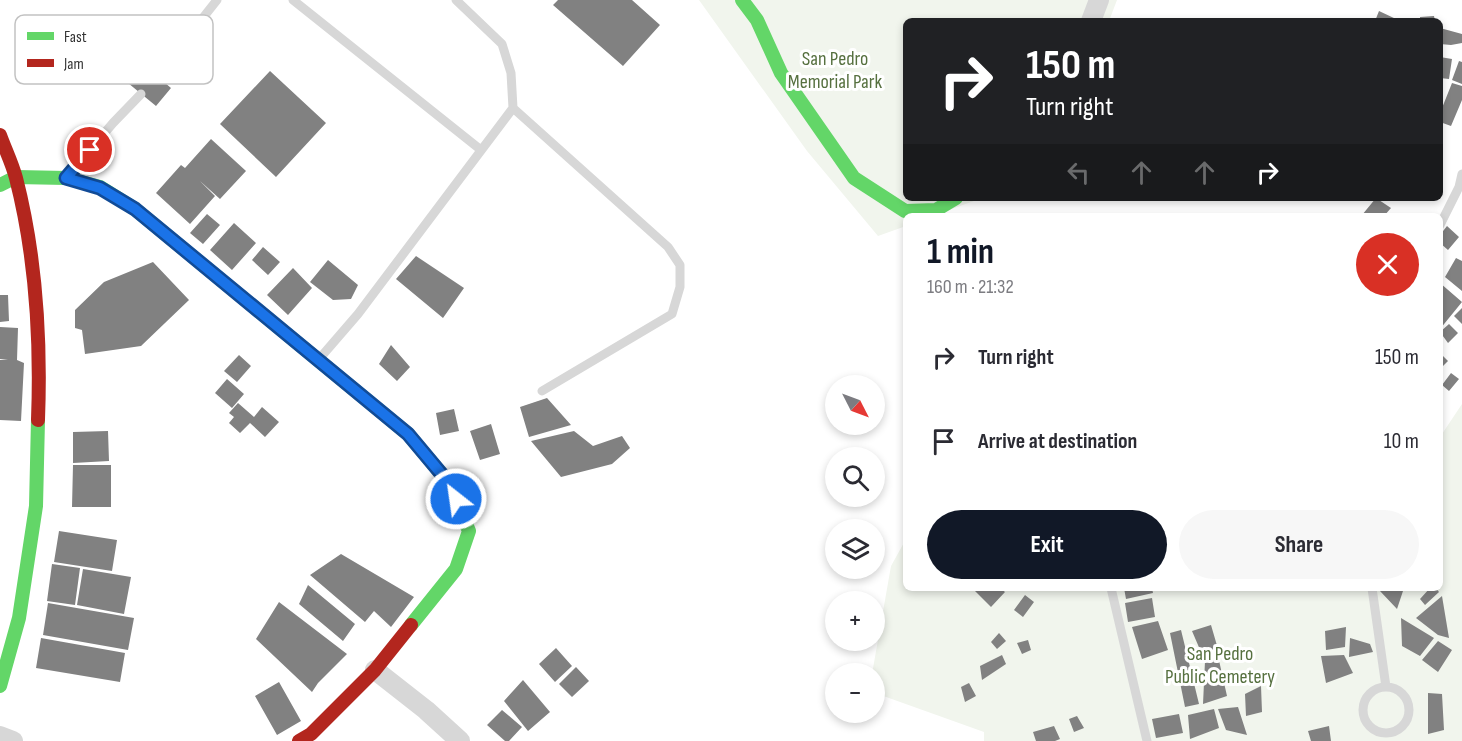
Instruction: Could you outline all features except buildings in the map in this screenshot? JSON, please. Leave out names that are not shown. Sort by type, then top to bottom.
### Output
[{"type":"street","points":[[742,0],[757,20],[781,73],[854,178],[905,211],[936,210],[951,201]]},
{"type":"street","points":[[1092,18],[1099,0]]},
{"type":"street","points":[[0,135],[16,177],[33,269],[40,368],[36,506],[19,618],[0,686]]},
{"type":"street","points":[[0,185],[16,177],[66,178],[100,188],[135,209],[408,434],[449,483],[469,531],[456,569],[375,670],[312,734],[299,741]]},
{"type":"street","points":[[375,670],[426,710],[460,741]]},
{"type":"street","points":[[0,736],[13,741]]},
{"type":"lane","points":[[205,15],[217,0]]},
{"type":"lane","points":[[292,0],[481,150]]},
{"type":"lane","points":[[318,360],[358,314],[513,108],[511,73],[502,44],[456,0]]},
{"type":"lane","points":[[66,178],[141,94]]},
{"type":"lane","points":[[513,108],[668,247],[680,265],[680,287],[672,314],[542,391]]},
{"type":"lane","points":[[1443,219],[1459,187],[1462,174]]},
{"type":"lane","points":[[1112,591],[1147,741]]},
{"type":"lane","points":[[1371,591],[1386,687]]},
{"type":"lane","points":[[1386,687],[1401,691],[1409,703],[1410,711],[1404,725],[1393,737],[1370,727],[1363,713],[1366,698],[1372,692],[1386,687]]},
{"type":"green space","name":"San Pedro Memorial Park","points":[[699,0],[1117,0],[1110,18],[903,18],[903,201],[974,201],[940,213],[903,213],[903,227],[878,236],[807,151]]},
{"type":"green space","name":"San Pedro Public Cemetery","points":[[1462,404],[1462,741],[984,741],[984,732],[885,697],[885,663],[874,663],[876,651],[885,651],[885,600],[891,566],[903,544],[903,591],[1443,591],[1443,432]]},
{"type":"traffic: fast","points":[[742,0],[757,20],[781,73],[854,178],[905,211],[936,210],[951,201]]},
{"type":"traffic: fast","points":[[0,185],[16,177],[66,178],[100,187],[135,209],[408,434],[449,483],[469,531],[456,569],[411,625]]},
{"type":"traffic: fast","points":[[0,686],[19,618],[36,506],[38,420]]},
{"type":"traffic: jam","points":[[0,135],[16,178],[33,268],[39,359],[38,420]]},
{"type":"traffic: jam","points":[[299,741],[311,734],[375,670],[411,625]]},
{"type":"route","points":[[90,150],[66,178],[100,188],[135,209],[408,434],[449,483],[456,499]]}]
